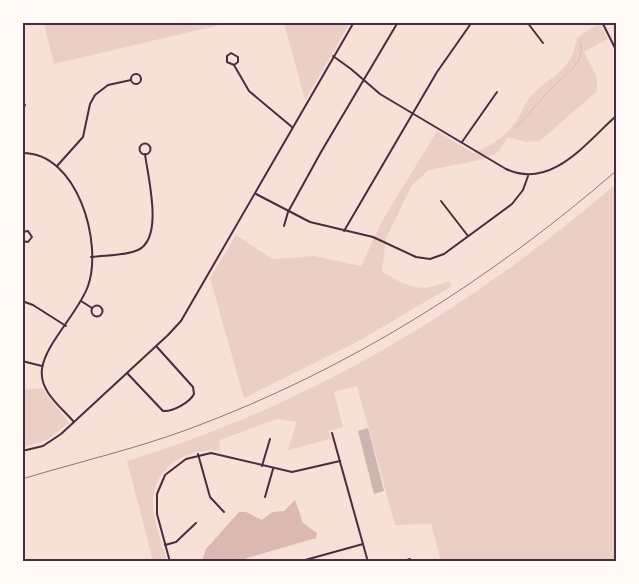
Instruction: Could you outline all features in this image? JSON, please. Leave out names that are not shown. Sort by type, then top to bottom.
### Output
[{"type":"street","points":[[22,451],[47,444],[74,422],[181,321],[354,22]]},
{"type":"street","points":[[284,226],[288,212],[398,22]]},
{"type":"street","points":[[344,231],[446,57],[472,22]]},
{"type":"street","points":[[527,22],[543,43]]},
{"type":"street","points":[[602,22],[616,50]]},
{"type":"street","points":[[234,65],[239,59],[236,54],[231,53],[227,56],[227,62],[234,65],[249,91],[292,127]]},
{"type":"street","points":[[333,56],[380,94],[412,114],[506,169],[528,175],[539,174],[556,168],[616,116]]},
{"type":"street","points":[[57,166],[83,137],[90,104],[97,92],[108,86],[131,80],[138,84],[142,78],[136,74],[133,75],[131,80]]},
{"type":"street","points":[[462,142],[497,92]]},
{"type":"street","points":[[22,100],[25,105],[22,110]]},
{"type":"street","points":[[91,257],[137,251],[151,238],[153,223],[145,154],[139,148],[146,144],[150,150],[145,154]]},
{"type":"street","points":[[22,153],[41,156],[57,166],[73,184],[83,205],[91,257],[90,280],[81,301],[42,366],[42,378],[45,388],[74,422]]},
{"type":"street","points":[[256,194],[310,222],[373,237],[416,258],[425,259],[439,256],[517,199],[523,190],[528,175]]},
{"type":"street","points":[[441,201],[468,236]]},
{"type":"street","points":[[22,241],[28,242],[32,237],[30,232],[23,231]]},
{"type":"street","points":[[22,301],[33,305],[66,326]]},
{"type":"street","points":[[81,301],[92,308],[94,316],[101,314],[100,306],[92,308]]},
{"type":"street","points":[[127,373],[160,410],[169,411],[190,399],[194,394],[192,387],[156,346]]},
{"type":"street","points":[[22,361],[42,366]]},
{"type":"street","points":[[332,433],[368,562]]},
{"type":"street","points":[[262,466],[270,438]]},
{"type":"street","points":[[170,562],[156,508],[159,485],[173,467],[186,458],[198,454],[219,454],[273,469],[300,471],[340,461]]},
{"type":"street","points":[[198,454],[210,497],[224,512]]},
{"type":"street","points":[[265,497],[273,469]]},
{"type":"street","points":[[165,545],[176,542],[196,523]]},
{"type":"street","points":[[298,562],[363,544]]},
{"type":"street","points":[[401,562],[410,559]]},
{"type":"shaded area","points":[[44,22],[228,23],[54,64]]},
{"type":"shaded area","points":[[284,23],[350,23],[305,100]]},
{"type":"shaded area","points":[[599,23],[608,39],[584,52],[597,77],[597,91],[540,141],[526,142],[508,137],[498,152],[485,159],[429,170],[412,185],[386,238],[382,272],[414,287],[429,287],[448,281],[452,286],[357,342],[244,398],[210,278],[236,235],[272,259],[314,256],[361,266],[382,221],[437,131],[473,153],[493,143],[513,125],[531,96],[566,65],[571,58],[577,38]]},
{"type":"shaded area","points":[[616,184],[616,561],[441,561],[431,524],[395,525],[357,386],[334,392],[343,427],[329,431],[331,439],[288,450],[297,422],[277,419],[220,440],[219,451],[195,453],[173,463],[158,480],[154,492],[153,505],[167,561],[153,561],[127,461],[195,438],[261,411],[325,381],[386,348],[446,312],[504,272]]},
{"type":"shaded area","points":[[42,388],[69,423],[47,440],[23,447],[23,390]]},
{"type":"shaded area","points":[[295,500],[303,523],[317,533],[316,538],[244,559],[202,561],[206,549],[239,512],[246,512],[262,520],[272,512],[284,511]]},
{"type":"building","points":[[368,428],[384,491],[374,494],[358,431]]},
{"type":"waterway","points":[[514,129],[577,63],[581,50],[580,43]]},
{"type":"railway","points":[[22,479],[189,429],[305,379],[414,319],[467,285],[568,211],[616,171]]}]
